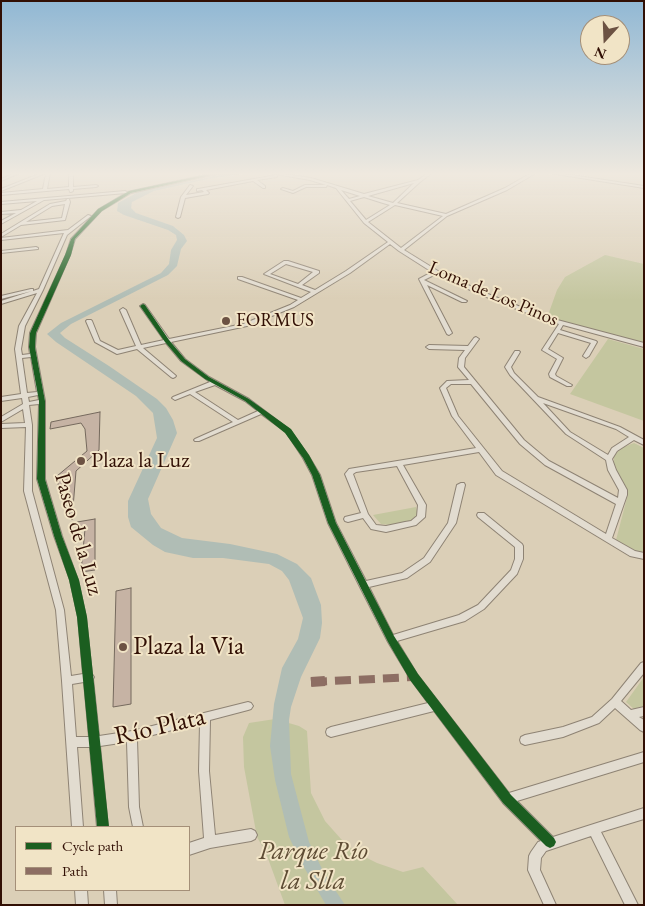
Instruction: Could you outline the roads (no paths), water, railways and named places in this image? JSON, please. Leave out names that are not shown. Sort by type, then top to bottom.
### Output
[{"type":"street","points":[[2,223],[16,215]]},
{"type":"street","points":[[2,238],[36,215]]},
{"type":"street","points":[[20,225],[62,220],[66,215]]},
{"type":"street","points":[[2,238],[67,233],[92,215]]},
{"type":"street","name":"Paseo de la Luz","points":[[95,215],[75,236],[33,333],[34,355],[42,397],[42,479],[58,536],[74,580],[82,617],[103,826]]},
{"type":"street","name":"Loma de Los Pinos","points":[[360,215],[365,222],[390,242],[438,273],[504,302],[561,324],[644,346]]},
{"type":"street","points":[[365,222],[376,215]]},
{"type":"street","points":[[401,250],[446,215]]},
{"type":"street","name":"Paseo de la Luz","points":[[67,233],[22,326],[18,349],[29,425],[28,491],[43,554],[58,600],[67,681],[77,826]]},
{"type":"street","points":[[89,321],[98,342],[117,352],[245,325],[276,314],[302,300],[390,242]]},
{"type":"street","points":[[1,252],[36,248]]},
{"type":"street","points":[[3,300],[41,290],[49,285],[65,262]]},
{"type":"street","points":[[298,286],[317,272],[286,262],[266,274],[298,286],[315,292]]},
{"type":"street","points":[[422,281],[438,273]]},
{"type":"street","points":[[240,278],[302,300]]},
{"type":"street","points":[[422,281],[464,301]]},
{"type":"street","points":[[422,281],[449,333]]},
{"type":"street","points":[[41,290],[45,292],[40,305],[41,312]]},
{"type":"street","points":[[143,306],[167,341],[183,360],[263,411],[288,431],[316,475],[325,507],[391,639],[435,706],[507,798],[550,842]]},
{"type":"street","points":[[124,310],[139,348],[173,376]]},
{"type":"street","points":[[561,324],[545,350],[560,358],[552,374],[553,378],[569,384]]},
{"type":"street","points":[[556,331],[594,342],[586,356]]},
{"type":"street","points":[[476,339],[460,363],[471,382],[522,442],[538,456],[621,503]]},
{"type":"street","points":[[429,346],[469,348]]},
{"type":"street","points":[[517,352],[508,369],[568,432],[610,459]]},
{"type":"street","points":[[19,357],[34,355]]},
{"type":"street","points":[[175,398],[216,382]]},
{"type":"street","points":[[471,382],[446,384],[444,388],[449,406],[480,450],[500,473],[633,554],[644,556]]},
{"type":"street","points":[[191,392],[237,422]]},
{"type":"street","points":[[1,399],[26,395],[42,397]]},
{"type":"street","points":[[1,420],[42,397]]},
{"type":"street","points":[[535,398],[618,428],[644,443]]},
{"type":"street","points":[[197,440],[263,411]]},
{"type":"street","points":[[1,426],[29,425]]},
{"type":"street","points":[[608,539],[621,503],[623,490],[612,470],[610,459],[614,450],[634,437]]},
{"type":"street","points":[[29,446],[42,444]]},
{"type":"street","points":[[399,463],[422,505],[421,516],[413,523],[386,529],[374,527],[365,515],[350,473],[399,463],[480,450]]},
{"type":"street","points":[[363,585],[404,576],[427,560],[452,523],[462,485]]},
{"type":"street","points":[[391,639],[462,618],[481,607],[514,572],[519,559],[519,546],[481,514]]},
{"type":"street","points":[[348,519],[365,515]]},
{"type":"street","points":[[525,740],[585,725],[603,715],[616,702],[644,666]]},
{"type":"street","points":[[67,681],[89,677]]},
{"type":"street","points":[[616,702],[632,714],[644,727]]},
{"type":"street","name":"Río Plata","points":[[71,742],[93,742],[132,736],[248,706]]},
{"type":"street","points":[[331,732],[435,706]]},
{"type":"street","points":[[632,714],[644,711]]},
{"type":"street","points":[[204,717],[204,771],[210,842]]},
{"type":"street","points":[[132,736],[134,807],[138,826]]},
{"type":"street","points":[[507,798],[644,757]]},
{"type":"street","points":[[550,905],[535,874],[533,865],[538,850],[550,842],[594,830],[644,813]]},
{"type":"street","points":[[594,830],[632,905]]},
{"type":"street","points":[[190,849],[210,842],[252,835]]},
{"type":"street","points":[[81,891],[82,905]]},
{"type":"street","points":[[110,891],[110,905]]},
{"type":"place","name":"FORMUS","points":[[226,321]]},
{"type":"place","name":"Plaza la Luz","points":[[81,461]]},
{"type":"place","name":"Plaza la Via","points":[[123,647]]},
{"type":"park label","name":"Parque Río la Slla","points":[[313,867]]}]
